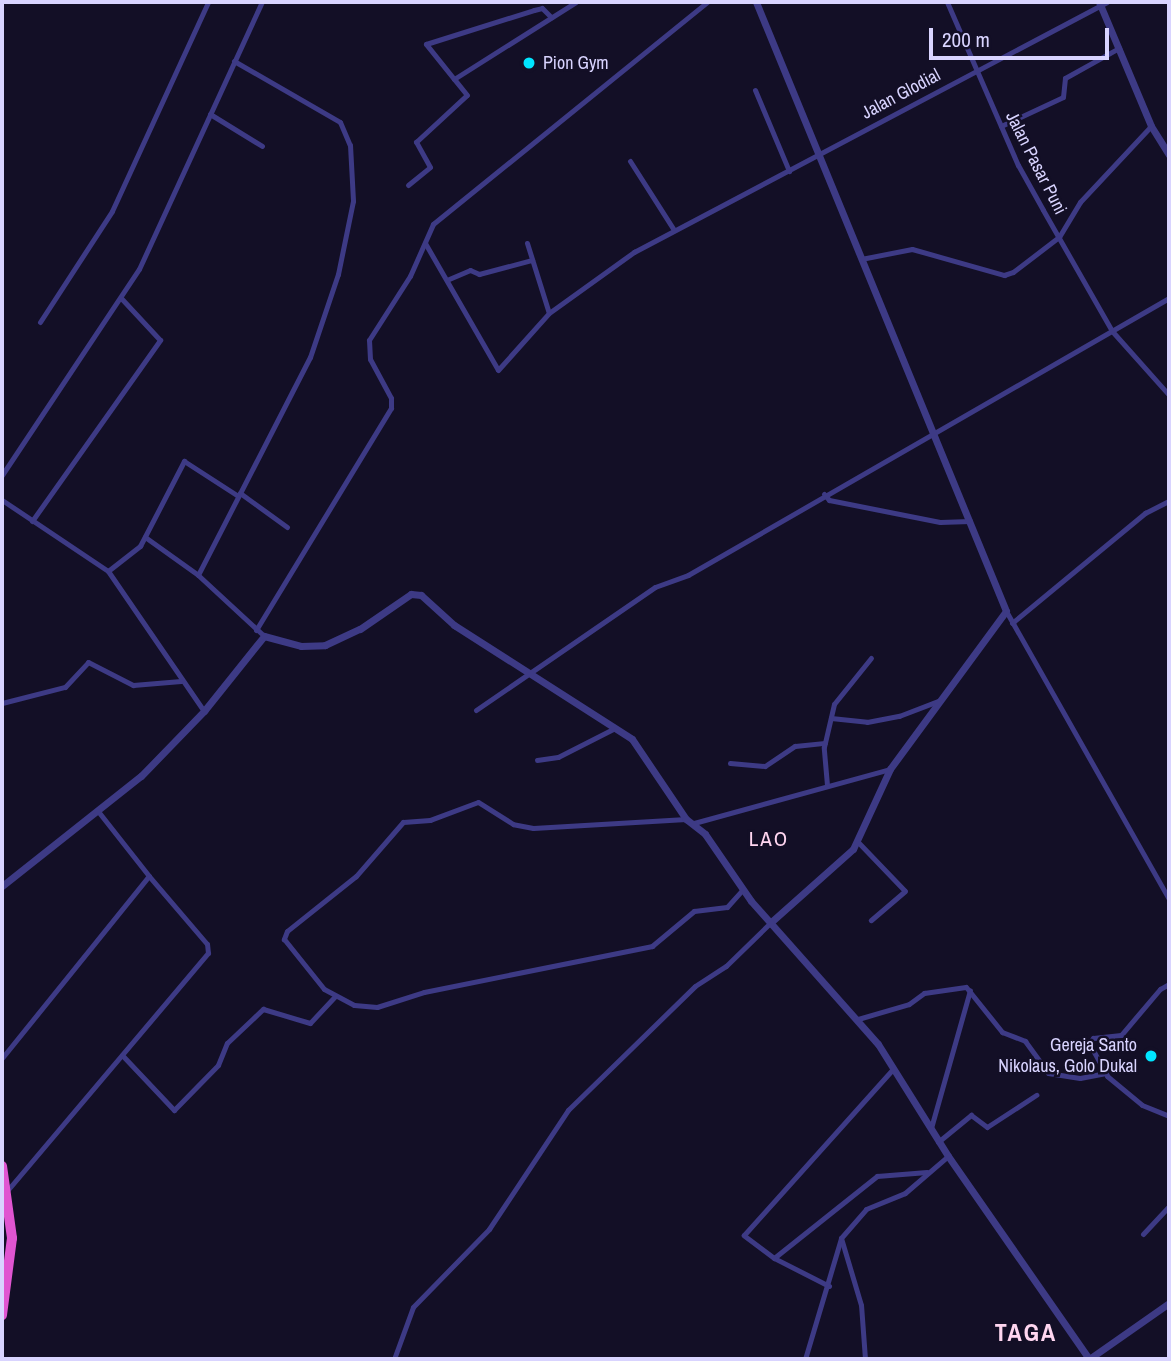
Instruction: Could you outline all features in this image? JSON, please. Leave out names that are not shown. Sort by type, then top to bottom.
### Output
[{"type":"highway","points":[[2,1166],[12,1247],[2,1315]]},
{"type":"street","points":[[40,322],[112,211],[208,2]]},
{"type":"street","points":[[2,475],[139,269],[262,2]]},
{"type":"street","points":[[536,2],[551,17]]},
{"type":"street","points":[[454,79],[576,2]]},
{"type":"street","points":[[256,630],[391,408],[391,398],[370,359],[369,340],[436,220],[707,2]]},
{"type":"street","points":[[756,2],[1006,611],[1169,899]]},
{"type":"street","name":"Jalan Pasar Puni","points":[[947,2],[1001,126],[1112,331],[1166,386],[1169,395]]},
{"type":"street","points":[[1102,3],[1151,125],[1165,143],[1169,155]]},
{"type":"street","name":"Jalan Glodial","points":[[449,279],[497,370],[549,313],[634,252],[1102,3]]},
{"type":"street","points":[[408,185],[430,167],[416,142],[467,95],[426,44],[540,8]]},
{"type":"street","points":[[1001,126],[1063,97],[1065,78],[1119,48]]},
{"type":"street","points":[[198,576],[314,347],[338,274],[353,201],[350,145],[340,122],[234,61]]},
{"type":"street","points":[[755,90],[789,171]]},
{"type":"street","points":[[210,114],[262,146]]},
{"type":"street","points":[[861,259],[912,249],[1004,275],[1037,258],[1059,237],[1080,202],[1151,125]]},
{"type":"street","points":[[630,161],[674,230]]},
{"type":"street","points":[[425,243],[449,279],[470,270],[479,274],[531,260]]},
{"type":"street","points":[[527,243],[549,313]]},
{"type":"street","points":[[32,521],[160,340],[121,298]]},
{"type":"street","points":[[476,710],[655,587],[688,575],[824,494],[1169,298]]},
{"type":"street","points":[[108,571],[145,537],[184,461],[287,527]]},
{"type":"street","points":[[824,494],[829,500],[942,523],[970,521]]},
{"type":"street","points":[[2,500],[108,571],[204,711]]},
{"type":"street","points":[[1012,623],[1145,513],[1169,501]]},
{"type":"street","points":[[145,537],[198,576],[264,636],[301,646],[325,645],[416,593],[454,625],[617,726],[632,739],[685,819]]},
{"type":"street","points":[[394,1359],[413,1307],[489,1229],[568,1110],[695,986],[726,966],[770,923],[825,876],[857,841],[872,799],[890,769],[1006,611]]},
{"type":"street","points":[[2,886],[141,776],[204,711],[264,636]]},
{"type":"street","points":[[827,785],[825,743],[831,718],[839,695],[870,658]]},
{"type":"street","points":[[2,703],[65,687],[88,662],[133,685],[181,681]]},
{"type":"street","points":[[831,718],[867,722],[899,716],[941,700]]},
{"type":"street","points":[[537,760],[558,757],[617,726]]},
{"type":"street","points":[[730,763],[765,766],[795,746],[825,743]]},
{"type":"street","points":[[694,823],[890,769]]},
{"type":"street","points":[[743,889],[727,907],[694,911],[651,947],[424,992],[376,1007],[354,1005],[335,996],[292,953],[285,934],[356,876],[404,822],[430,820],[478,802],[513,824],[533,828],[685,819],[694,823],[770,923],[858,1019],[938,1142],[1089,1359],[1169,1303]]},
{"type":"street","points":[[4,1195],[209,948],[97,810]]},
{"type":"street","points":[[857,841],[905,891],[871,920]]},
{"type":"street","points":[[2,1058],[149,876]]},
{"type":"street","points":[[1169,984],[1160,989],[1121,1035],[1090,1039],[1105,1073],[1142,1105],[1169,1116]]},
{"type":"street","points":[[858,1019],[909,1004],[924,993],[961,987],[970,990],[998,1028],[1025,1041],[1048,1073],[1080,1078],[1105,1073]]},
{"type":"street","points":[[930,1129],[970,990]]},
{"type":"street","points":[[122,1055],[174,1110],[218,1065],[227,1044],[263,1009],[307,1024],[318,1016],[335,996]]},
{"type":"street","points":[[829,1286],[774,1258],[745,1238],[745,1233],[893,1069]]},
{"type":"street","points":[[938,1142],[971,1115],[987,1127],[1036,1095]]},
{"type":"street","points":[[805,1359],[829,1286],[841,1238],[866,1209],[905,1193],[948,1156]]},
{"type":"street","points":[[774,1258],[877,1176],[927,1172]]},
{"type":"street","points":[[1143,1234],[1169,1206]]},
{"type":"street","points":[[841,1238],[861,1305],[865,1359]]},
{"type":"place","name":"Pion Gym","points":[[529,63]]},
{"type":"place","name":"Gereja Santo Nikolaus, Golo Dukal","points":[[1151,1056]]},
{"type":"district","name":"LAO","points":[[769,839]]},
{"type":"district","name":"TAGA","points":[[1026,1333]]}]
